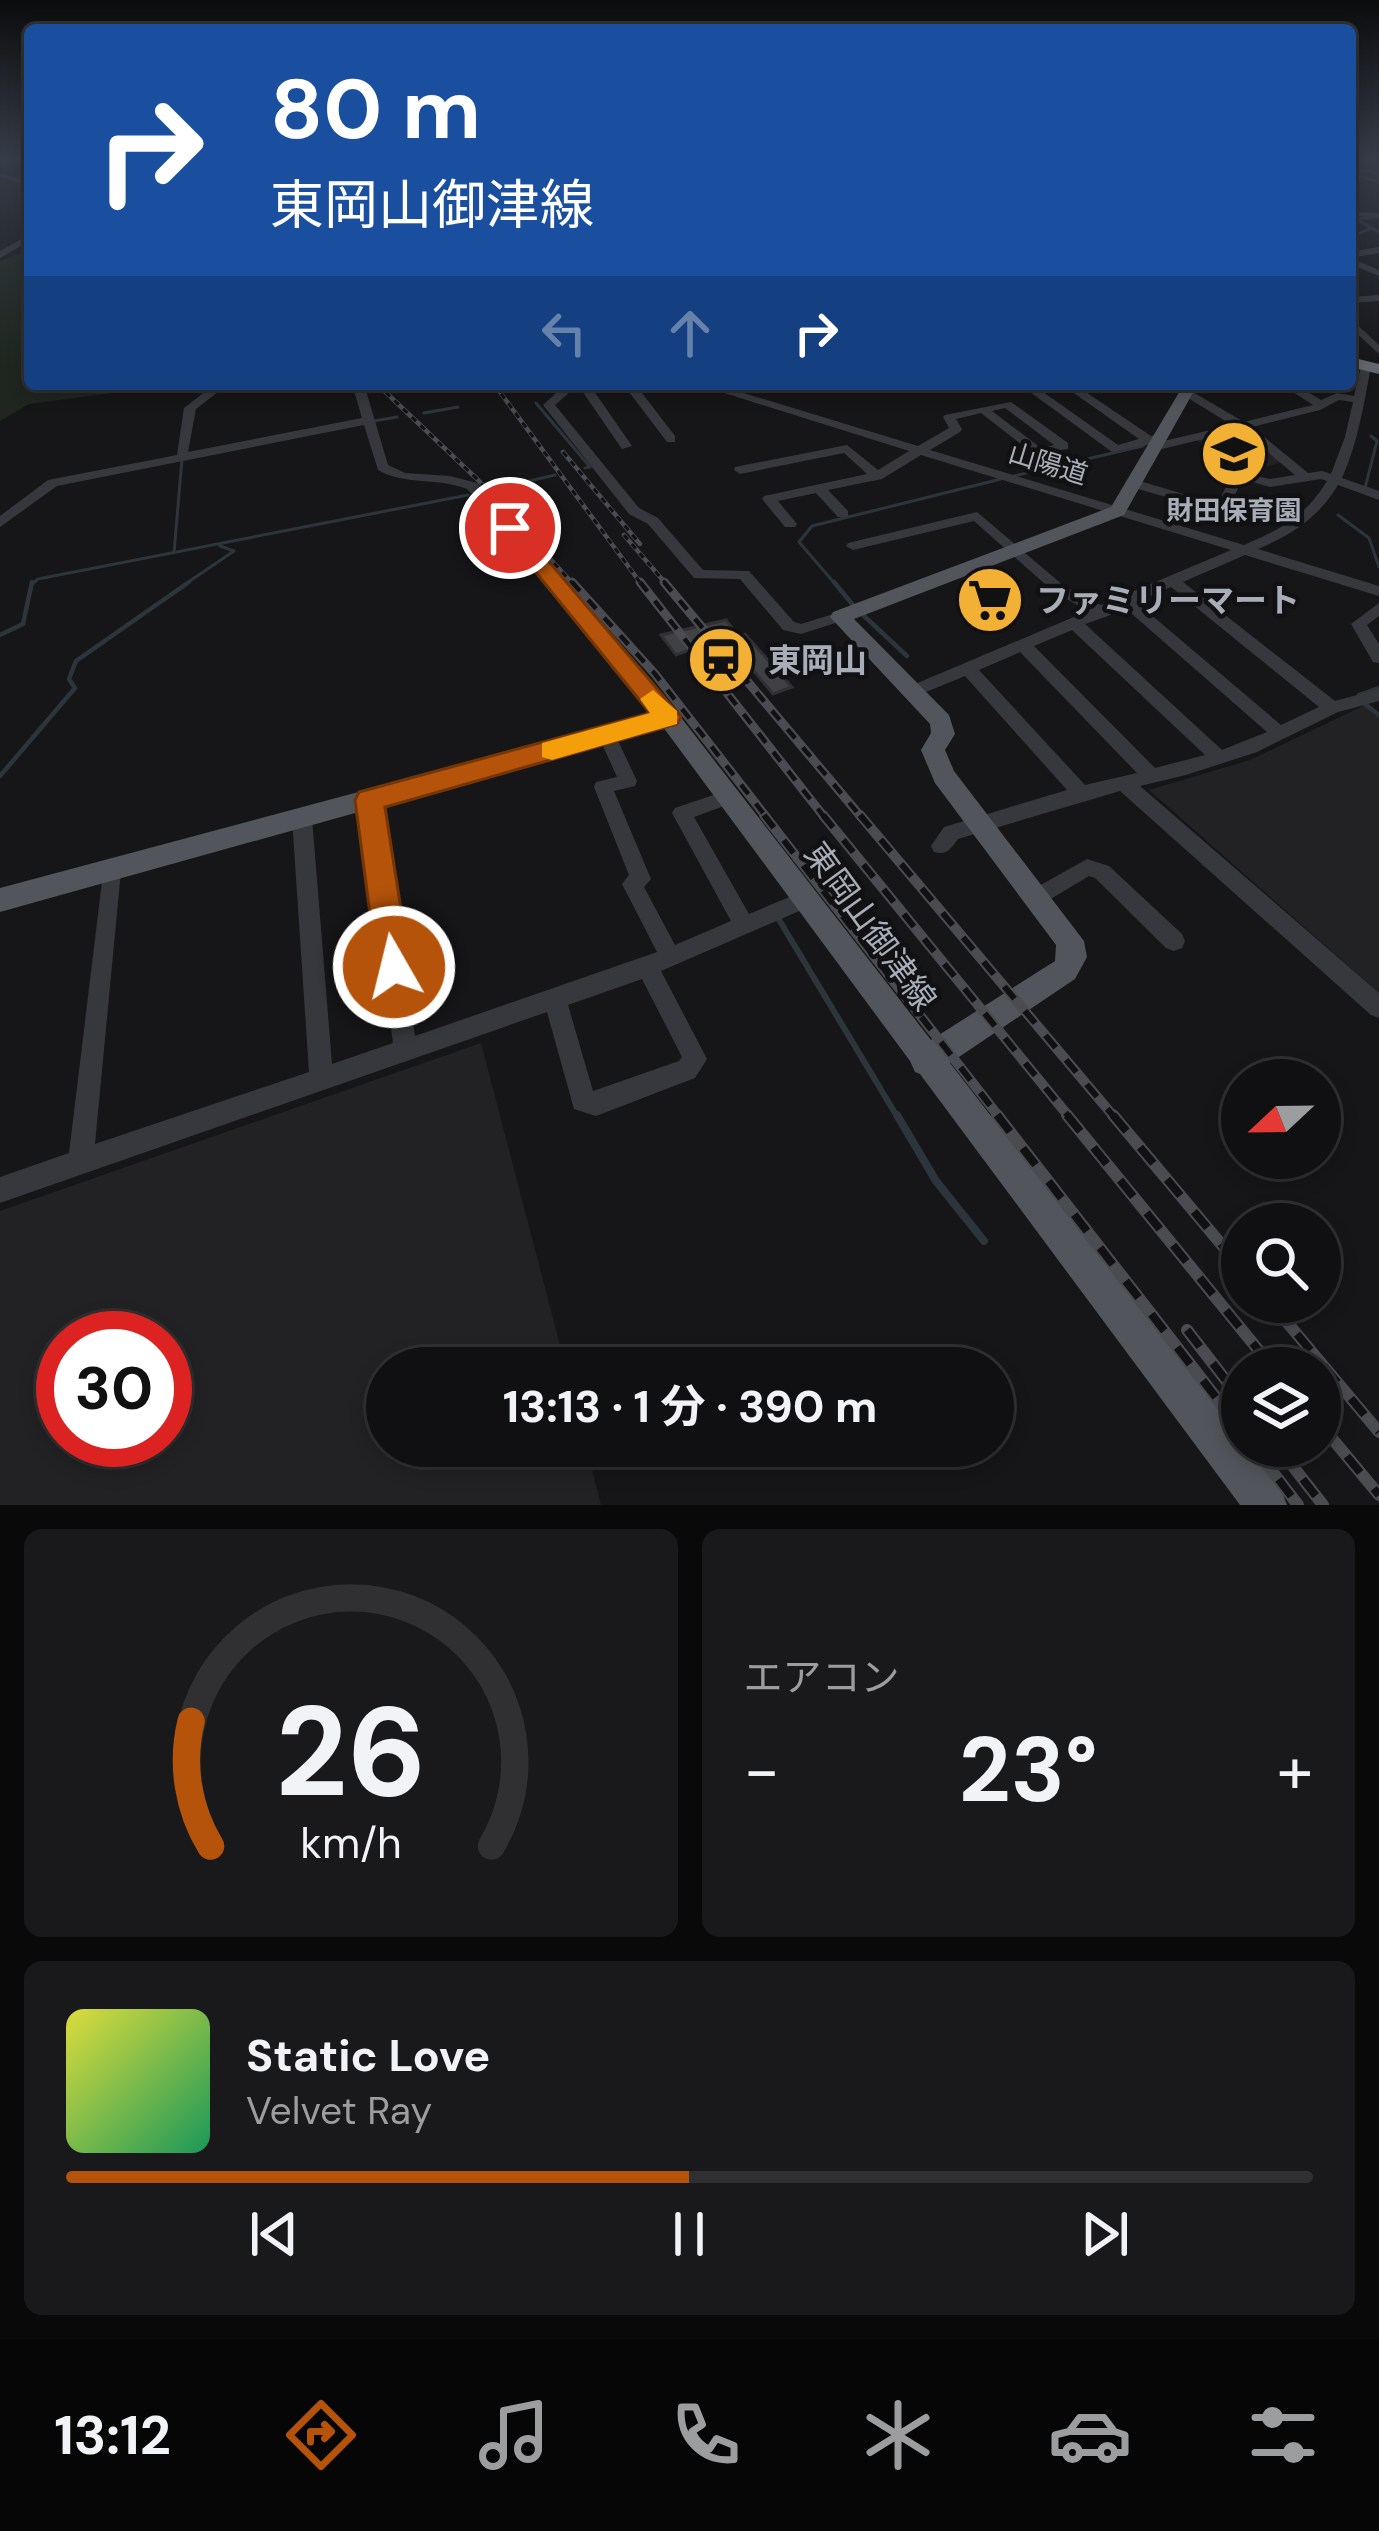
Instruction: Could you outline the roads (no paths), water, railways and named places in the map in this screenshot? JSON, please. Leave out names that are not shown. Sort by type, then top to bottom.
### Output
[{"type":"main road","points":[[840,617],[1118,511],[1181,390]]},
{"type":"main road","name":"東岡山御津線","points":[[668,717],[926,1060],[1065,970],[1072,957],[1070,941],[934,757],[941,721],[840,617]]},
{"type":"main road","points":[[0,900],[668,717]]},
{"type":"main road","points":[[926,1060],[1266,1505]]},
{"type":"street","points":[[1366,234],[1379,245]]},
{"type":"street","points":[[1356,327],[1379,351]]},
{"type":"street","points":[[914,691],[1252,551],[1314,513],[1340,481],[1365,365]]},
{"type":"street","points":[[182,453],[190,408],[214,390]]},
{"type":"street","points":[[359,390],[364,421],[386,470],[413,479],[465,482],[564,588],[668,717]]},
{"type":"street","points":[[566,390],[549,405],[634,511],[652,521],[699,575],[744,574],[789,626],[801,629],[840,617]]},
{"type":"street","points":[[587,390],[626,446]]},
{"type":"street","points":[[633,390],[670,439]]},
{"type":"street","name":"山陽道","points":[[722,390],[1379,591]]},
{"type":"street","points":[[1032,390],[1116,449],[1245,427],[1337,396],[1379,390]]},
{"type":"street","points":[[1076,390],[1156,442]]},
{"type":"street","points":[[1187,390],[1245,427],[1303,475]]},
{"type":"street","points":[[1297,390],[1321,405]]},
{"type":"street","points":[[790,524],[769,499],[879,475],[956,429],[949,417],[983,409],[1006,404],[1064,446],[1039,452],[983,409]]},
{"type":"street","points":[[0,524],[53,483],[182,453],[364,421]]},
{"type":"street","points":[[740,470],[847,449],[879,475]]},
{"type":"street","points":[[1136,484],[1222,509],[1238,475],[1270,484],[1303,475],[1369,491]]},
{"type":"street","points":[[819,489],[842,514]]},
{"type":"street","points":[[853,546],[977,516],[1059,589],[1103,613]]},
{"type":"street","points":[[1175,584],[1332,708]]},
{"type":"street","points":[[1128,603],[1278,732]]},
{"type":"street","points":[[1379,608],[1359,624],[1379,658]]},
{"type":"street","points":[[1075,624],[1218,757]]},
{"type":"street","points":[[1023,645],[1151,776]]},
{"type":"street","points":[[968,668],[1081,793]]},
{"type":"street","points":[[941,846],[951,833],[1218,757],[1332,708],[1379,695]]},
{"type":"street","points":[[555,999],[583,1100],[596,1104],[687,1070],[694,1059],[632,884],[641,879],[603,787],[628,781],[607,735]]},
{"type":"street","points":[[1125,784],[1379,1007]]},
{"type":"street","points":[[731,796],[682,813],[742,922]]},
{"type":"street","points":[[370,800],[406,1051]]},
{"type":"street","points":[[302,818],[320,1079]]},
{"type":"street","points":[[1036,897],[1088,867],[1102,872],[1174,941]]},
{"type":"street","points":[[81,1162],[111,871]]},
{"type":"street","points":[[0,1190],[555,999],[806,899]]},
{"type":"waterway","points":[[1370,227],[1379,232]]},
{"type":"waterway","points":[[1356,235],[1371,228]]},
{"type":"waterway","points":[[536,403],[590,467],[585,468]]},
{"type":"waterway","points":[[424,413],[458,407]]},
{"type":"waterway","points":[[374,421],[397,417]]},
{"type":"waterway","points":[[1365,488],[1377,441],[1371,436]]},
{"type":"waterway","points":[[1014,476],[1143,446]]},
{"type":"waterway","points":[[174,552],[182,459]]},
{"type":"waterway","points":[[487,491],[555,475]]},
{"type":"waterway","points":[[836,585],[799,542],[812,526],[1001,479]]},
{"type":"waterway","points":[[174,552],[468,495]]},
{"type":"waterway","points":[[1338,515],[1369,538],[1379,567]]},
{"type":"waterway","points":[[184,585],[234,551],[220,546]]},
{"type":"waterway","points":[[31,585],[38,579],[174,552]]},
{"type":"waterway","points":[[0,776],[75,688],[69,679],[76,661],[189,582]]},
{"type":"waterway","points":[[834,582],[852,604]]},
{"type":"waterway","points":[[0,635],[23,624],[31,585]]},
{"type":"waterway","points":[[863,615],[907,656]]},
{"type":"waterway","points":[[1359,695],[1379,688]]},
{"type":"waterway","points":[[1365,704],[1379,715]]},
{"type":"waterway","points":[[778,918],[898,1118]]},
{"type":"waterway","points":[[897,1115],[936,1181],[984,1241]]},
{"type":"railway","points":[[383,390],[478,480],[574,585]]},
{"type":"railway","points":[[498,390],[642,585]]},
{"type":"railway","points":[[563,452],[640,544]]},
{"type":"railway","points":[[624,535],[667,585]]},
{"type":"railway","points":[[572,582],[655,674],[767,818]]},
{"type":"railway","points":[[640,582],[825,818]]},
{"type":"railway","points":[[664,582],[862,818]]},
{"type":"railway","points":[[764,815],[1000,1118]]},
{"type":"railway","points":[[823,815],[1070,1118]]},
{"type":"railway","points":[[860,815],[1115,1118]]},
{"type":"railway","points":[[997,1115],[1221,1404]]},
{"type":"railway","points":[[1067,1115],[1256,1347]]},
{"type":"railway","points":[[1113,1115],[1221,1244]]},
{"type":"railway","points":[[1288,1323],[1379,1432]]},
{"type":"railway","points":[[1187,1330],[1221,1374]]},
{"type":"railway","points":[[1341,1449],[1379,1495]]},
{"type":"railway","points":[[1269,1467],[1298,1505]]},
{"type":"railway","points":[[1293,1467],[1323,1505]]},
{"type":"place","name":"財田保育園","points":[[1234,454]]},
{"type":"place","name":"ファミリーマート","points":[[990,600]]},
{"type":"place","name":"東岡山","points":[[721,660]]}]
